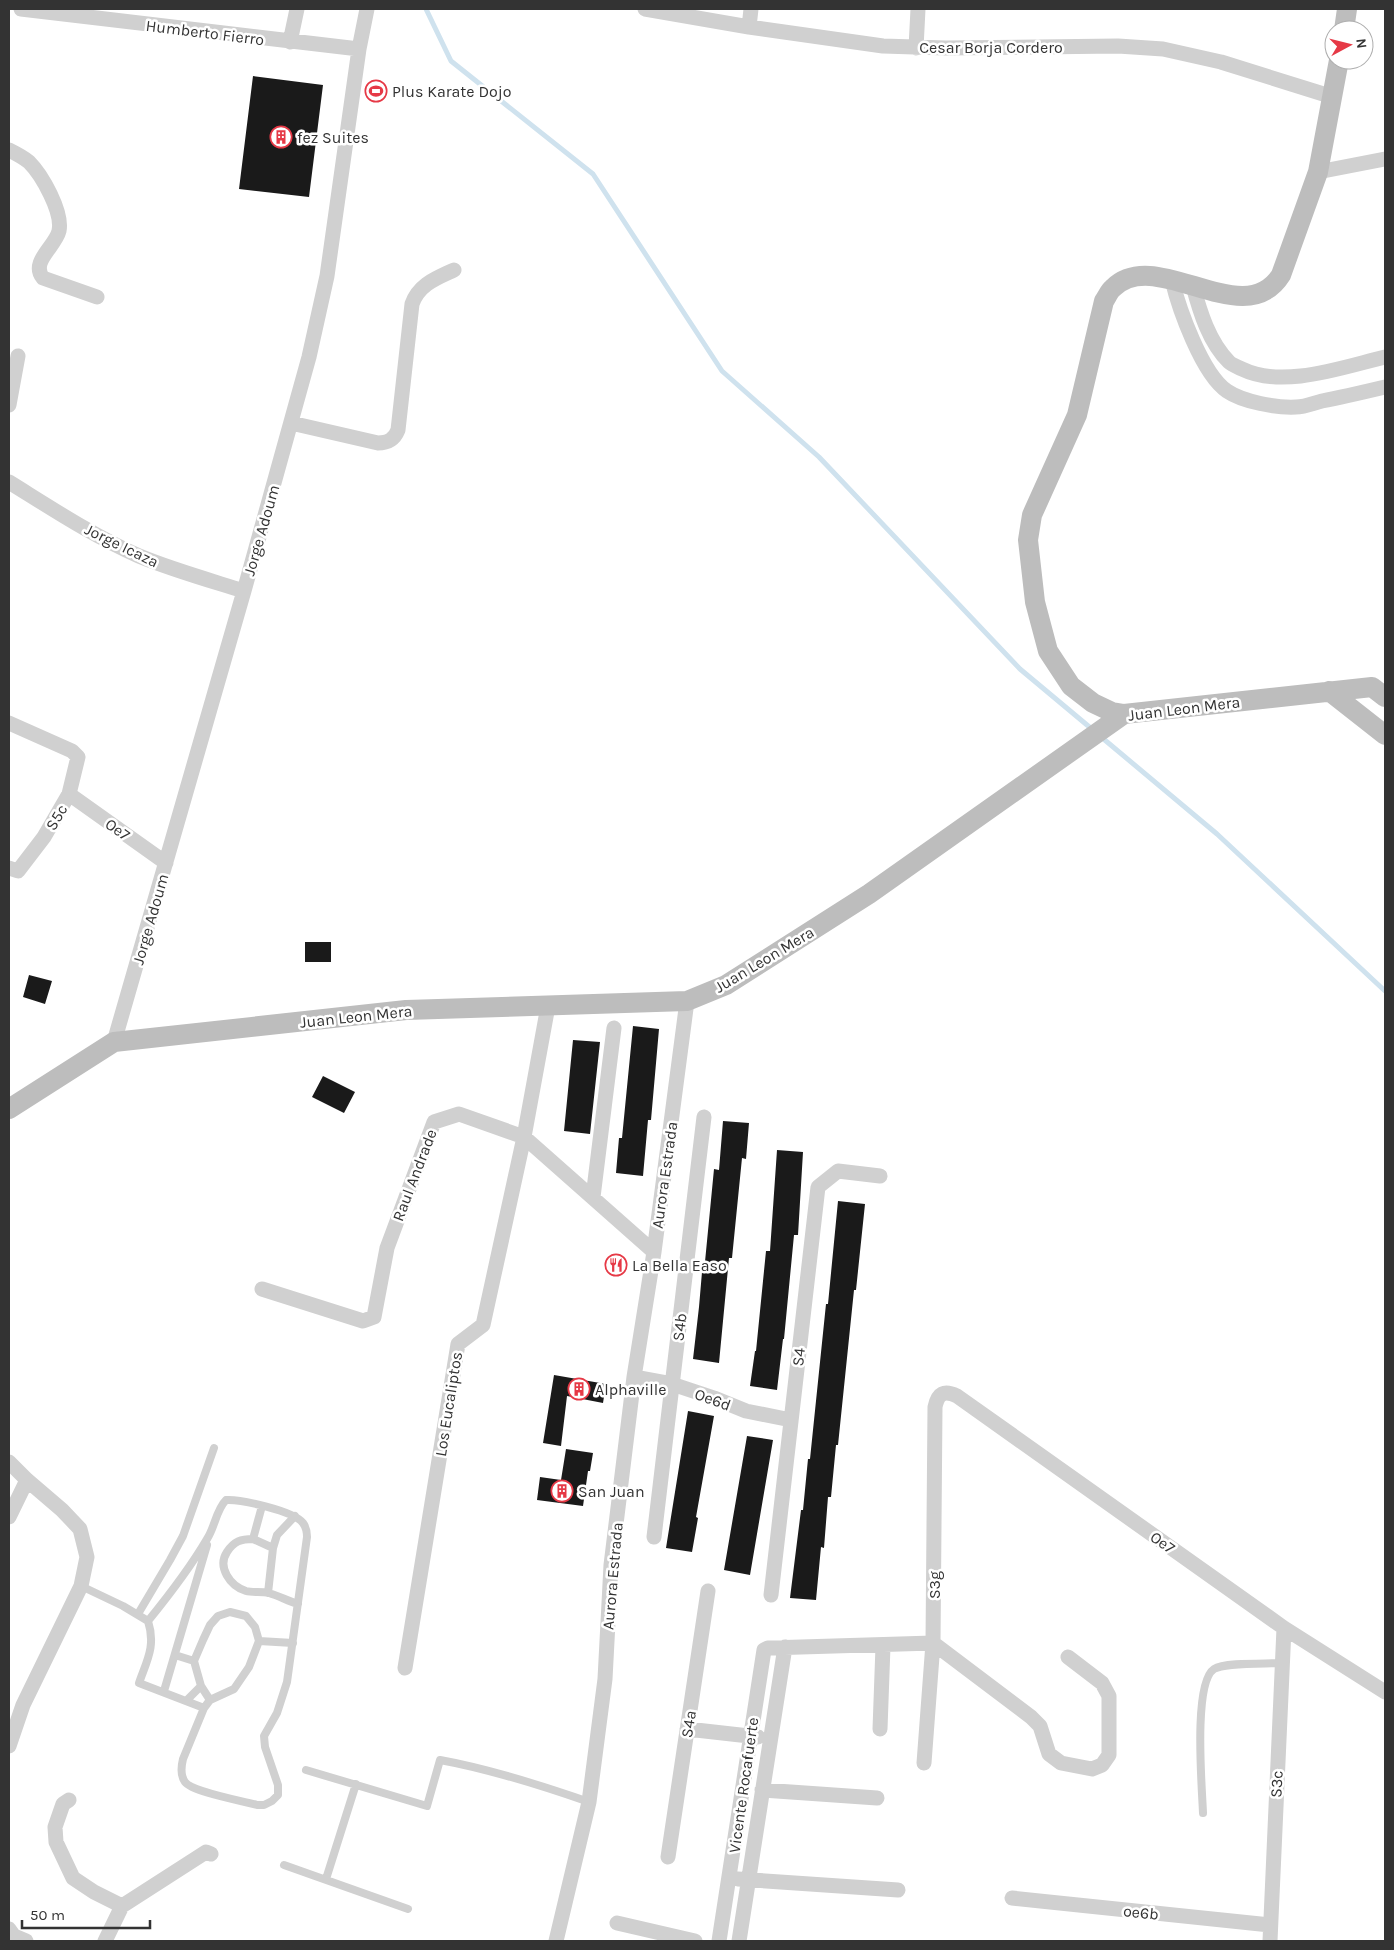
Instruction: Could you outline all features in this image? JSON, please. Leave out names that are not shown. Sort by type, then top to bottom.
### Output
[{"type":"street","name":"Humberto Fierro","points":[[21,9],[359,49]]},
{"type":"street","points":[[290,42],[297,9]]},
{"type":"street","name":"Jorge Adoum","points":[[114,1042],[244,592],[319,316],[327,276],[359,49],[367,9]]},
{"type":"street","name":"Cesar Borja Cordero","points":[[646,9],[749,27],[883,46],[916,48],[1118,46],[1163,49],[1221,62],[1333,97]]},
{"type":"street","points":[[749,27],[751,9]]},
{"type":"street","points":[[916,48],[918,9]]},
{"type":"street","points":[[1124,714],[1112,712],[1093,703],[1072,686],[1048,651],[1035,602],[1028,540],[1032,515],[1077,415],[1104,301],[1112,288],[1127,279],[1144,276],[1172,280],[1220,293],[1247,296],[1259,295],[1275,286],[1281,275],[1318,172],[1337,70]]},
{"type":"street","points":[[9,150],[28,162],[40,176],[49,192],[59,220],[58,235],[40,263],[40,274],[43,278],[97,297]]},
{"type":"street","points":[[1318,172],[1385,159]]},
{"type":"street","points":[[291,424],[378,443],[385,443],[395,436],[398,430],[412,304],[415,294],[428,282],[454,270]]},
{"type":"street","points":[[1172,280],[1187,330],[1211,372],[1226,391],[1244,399],[1264,404],[1297,407],[1385,387]]},
{"type":"street","points":[[1193,286],[1202,316],[1215,344],[1229,363],[1250,373],[1268,378],[1317,374],[1385,357]]},
{"type":"street","points":[[9,404],[18,356]]},
{"type":"street","name":"Jorge Icaza","points":[[9,482],[106,540],[137,555],[166,567],[244,592]]},
{"type":"street","name":"Juan Leon Mera","points":[[9,1109],[114,1042],[406,1010],[687,1001],[726,985],[870,894],[1124,714],[1329,691],[1381,690]]},
{"type":"street","points":[[1329,691],[1385,735]]},
{"type":"street","name":"S5c","points":[[9,723],[72,751],[78,757],[69,794],[44,837],[14,869]]},
{"type":"street","name":"Oe7","points":[[69,794],[166,863]]},
{"type":"street","name":"Aurora Estrada","points":[[556,1941],[589,1802],[605,1679],[611,1566],[634,1377],[654,1252],[687,1001]]},
{"type":"street","name":"Los Eucaliptos","points":[[405,1668],[458,1344],[483,1325],[524,1137],[548,1006]]},
{"type":"street","points":[[593,1197],[614,1028]]},
{"type":"street","name":"Raul Andrade","points":[[262,1289],[364,1321],[374,1317],[387,1248],[434,1122],[459,1114],[524,1137],[654,1252]]},
{"type":"street","name":"S4b","points":[[654,1537],[704,1117]]},
{"type":"street","name":"S4","points":[[770,1595],[818,1187],[838,1171],[880,1176]]},
{"type":"street","name":"Oe6d","points":[[634,1377],[672,1384],[746,1411],[791,1420]]},
{"type":"street","name":"Oe7","points":[[942,1394],[949,1392],[957,1396],[1284,1628],[1385,1692]]},
{"type":"street","name":"S3g","points":[[924,1763],[933,1643],[935,1407],[937,1399],[942,1394]]},
{"type":"street","points":[[9,1462],[80,1529],[87,1557],[81,1586],[23,1705],[9,1746]]},
{"type":"street","points":[[9,1517],[27,1480]]},
{"type":"street","name":"S4a","points":[[668,1856],[708,1591]]},
{"type":"street","name":"S3c","points":[[1270,1941],[1284,1628]]},
{"type":"street","points":[[933,1643],[1031,1716],[1040,1726],[1049,1754],[1060,1763],[1092,1769],[1102,1765],[1109,1755],[1109,1696],[1102,1683],[1068,1657]]},
{"type":"street","name":"Vicente Rocafuerte","points":[[719,1941],[762,1652],[768,1648],[785,1647],[883,1646],[933,1643]]},
{"type":"street","points":[[880,1729],[883,1646]]},
{"type":"street","name":"Vicente Rocafuerte","points":[[738,1941],[785,1647]]},
{"type":"street","points":[[688,1730],[770,1738]]},
{"type":"street","points":[[762,1790],[877,1798]]},
{"type":"street","points":[[69,1800],[63,1804],[55,1827],[56,1842],[72,1878],[122,1906]]},
{"type":"street","points":[[105,1941],[122,1906],[206,1852],[212,1854]]},
{"type":"street","points":[[729,1878],[898,1890]]},
{"type":"street","name":"oe6b","points":[[1012,1898],[1270,1925]]},
{"type":"street","points":[[617,1923],[695,1941]]},
{"type":"street","points":[[9,1929],[14,1936],[26,1941]]},
{"type":"lane","points":[[138,1614],[183,1536],[214,1448]]},
{"type":"lane","points":[[164,1691],[210,1534],[221,1504],[226,1500],[233,1500],[295,1516],[303,1522],[308,1537],[284,1696],[264,1736],[265,1747],[278,1785],[278,1795],[272,1801],[264,1805],[257,1805],[196,1789],[186,1784],[182,1777],[181,1766],[204,1708],[210,1700],[234,1689],[248,1667],[259,1640],[255,1627],[246,1616],[230,1612],[218,1616],[210,1625],[194,1661],[201,1686],[210,1700]]},
{"type":"lane","points":[[253,1539],[262,1506]]},
{"type":"lane","points":[[268,1593],[273,1548],[277,1535],[295,1516]]},
{"type":"lane","points":[[148,1621],[189,1571],[210,1534]]},
{"type":"lane","points":[[273,1548],[253,1539],[240,1540],[232,1544],[225,1554],[223,1568],[236,1586],[247,1591],[268,1593],[298,1604]]},
{"type":"lane","points":[[81,1586],[138,1614],[148,1621],[152,1635],[150,1650],[139,1683],[164,1691],[204,1708]]},
{"type":"lane","points":[[259,1640],[293,1643]]},
{"type":"lane","points":[[175,1655],[194,1661]]},
{"type":"lane","points":[[1203,1813],[1200,1730],[1203,1692],[1209,1674],[1214,1669],[1226,1665],[1282,1663]]},
{"type":"lane","points":[[186,1701],[201,1686]]},
{"type":"lane","points":[[306,1770],[427,1806],[440,1760],[527,1782],[589,1802]]},
{"type":"lane","points":[[326,1879],[356,1784]]},
{"type":"lane","points":[[284,1865],[408,1909]]},
{"type":"building","name":"fez Suites","points":[[253,76],[323,85],[309,197],[239,189]]},
{"type":"building","points":[[305,942],[331,942],[331,962],[305,962]]},
{"type":"building","points":[[29,975],[52,981],[45,1004],[23,997]]},
{"type":"building","points":[[633,1026],[659,1029],[651,1120],[648,1120],[643,1176],[616,1173],[619,1138],[622,1138]]},
{"type":"building","points":[[573,1040],[600,1042],[590,1134],[564,1131]]},
{"type":"building","points":[[323,1076],[355,1092],[344,1113],[312,1097]]},
{"type":"building","points":[[723,1121],[749,1123],[746,1159],[742,1158],[732,1258],[729,1258],[719,1363],[693,1359],[714,1169],[719,1170]]},
{"type":"building","points":[[777,1150],[803,1152],[798,1235],[794,1235],[777,1390],[750,1386],[756,1351],[766,1251],[770,1251]]},
{"type":"building","points":[[838,1201],[865,1204],[838,1445],[836,1445],[831,1497],[828,1497],[824,1548],[821,1547],[816,1600],[790,1598],[801,1510],[803,1510],[808,1459],[810,1459]]},
{"type":"building","points":[[554,1375],[606,1384],[603,1403],[567,1396],[561,1446],[543,1443]]},
{"type":"building","points":[[688,1411],[714,1416],[696,1517],[698,1518],[692,1552],[666,1548]]},
{"type":"building","points":[[747,1436],[773,1440],[750,1575],[724,1570]]},
{"type":"building","points":[[566,1449],[593,1453],[590,1471],[588,1471],[583,1506],[537,1500],[540,1477],[561,1480]]},
{"type":"waterway","points":[[426,9],[451,61],[593,174],[722,371],[819,457],[1020,669],[1093,730]]},
{"type":"waterway","points":[[1100,736],[1217,834],[1385,991]]},
{"type":"place","name":"Plus Karate Dojo","points":[[376,91]]},
{"type":"place","name":"fez Suites","points":[[281,137]]},
{"type":"place","name":"La Bella Easo","points":[[616,1265]]},
{"type":"place","name":"Alphaville","points":[[579,1389]]},
{"type":"place","name":"San Juan","points":[[562,1491]]}]
